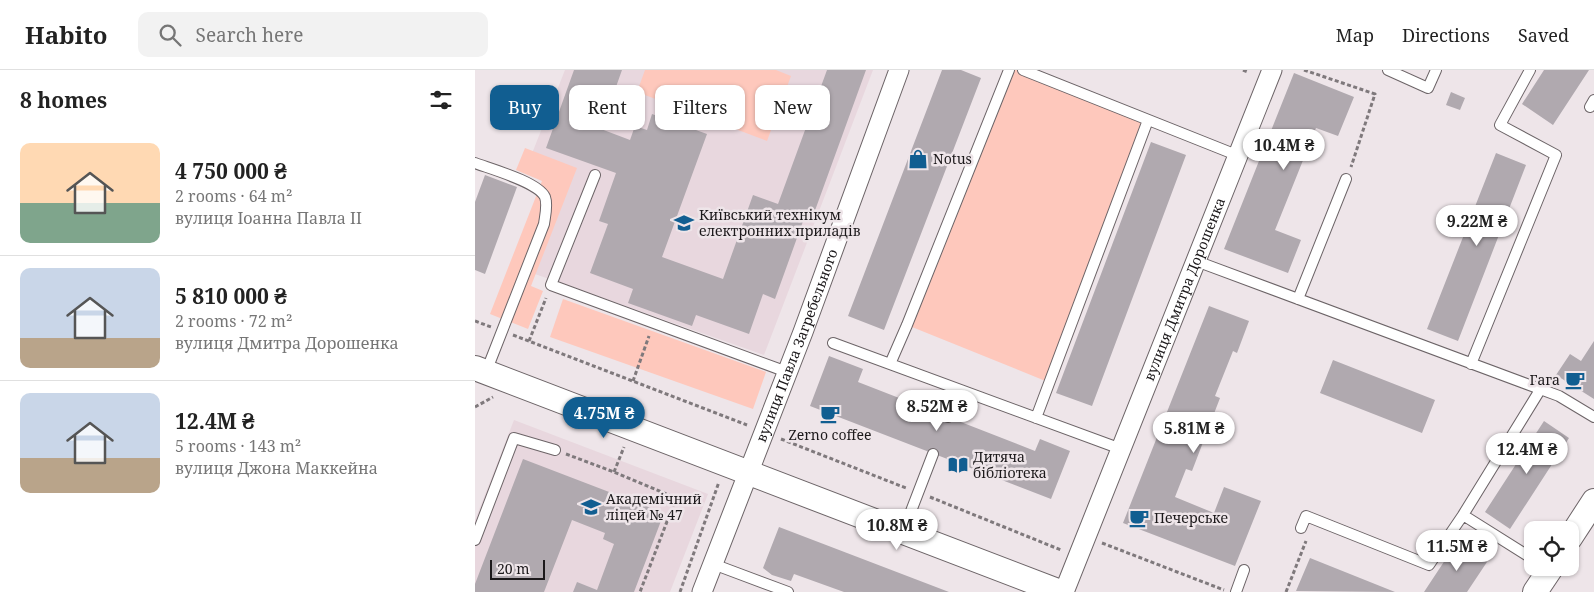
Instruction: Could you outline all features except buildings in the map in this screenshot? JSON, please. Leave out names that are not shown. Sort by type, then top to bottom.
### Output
[{"type":"street","name":"вулиця Павла Загребельного","points":[[701,592],[807,322],[899,70]]},
{"type":"street","name":"вулиця Дмитра Дорошенка","points":[[1062,592],[1086,537],[1272,70]]},
{"type":"street","points":[[480,370],[902,533],[1062,592]]},
{"type":"street","points":[[1579,524],[1594,501]]},
{"type":"street","points":[[1535,592],[1541,576]]},
{"type":"lane","points":[[890,364],[1009,70]]},
{"type":"lane","points":[[1023,70],[1239,156]]},
{"type":"lane","points":[[1388,70],[1428,88],[1436,70]]},
{"type":"lane","points":[[1471,364],[1556,155],[1500,125],[1531,70]]},
{"type":"lane","points":[[1036,418],[1148,120]]},
{"type":"lane","points":[[475,163],[531,184],[540,190],[545,198],[546,209],[543,224],[480,370]]},
{"type":"lane","points":[[595,175],[551,285],[787,372]]},
{"type":"lane","points":[[1298,300],[1346,179]]},
{"type":"lane","points":[[1196,262],[1559,396],[1594,417]]},
{"type":"lane","points":[[833,343],[1121,449]]},
{"type":"lane","points":[[948,417],[959,390]]},
{"type":"lane","points":[[1301,528],[1306,516],[1429,565],[1463,515],[1540,390]]},
{"type":"lane","points":[[475,540],[514,438],[555,450]]},
{"type":"lane","points":[[902,533],[933,454]]},
{"type":"lane","points":[[1463,515],[1524,553]]},
{"type":"lane","points":[[713,564],[788,592]]},
{"type":"lane","points":[[1236,592],[1244,570]]},
{"type":"path","points":[[1243,70],[1248,72]]},
{"type":"path","points":[[1304,70],[1375,94],[1346,179]]},
{"type":"path","points":[[551,285],[529,342],[763,432]]},
{"type":"path","points":[[633,381],[654,324]]},
{"type":"path","points":[[475,407],[496,396]]},
{"type":"path","points":[[614,472],[625,444]]},
{"type":"path","points":[[555,450],[676,498],[640,592]]},
{"type":"path","points":[[680,592],[720,480],[722,463]]},
{"type":"path","points":[[1286,592],[1314,519]]},
{"type":"path","points":[[1086,537],[1230,592]]},
{"type":"shaded area","name":"Київський технікум електронних приладів","points":[[565,70],[873,70],[764,355],[535,274],[572,172],[531,156],[541,130],[559,130],[559,85]]},
{"type":"shaded area","points":[[645,70],[776,70],[791,76],[788,85],[755,85],[755,130],[771,130],[767,141],[738,130],[745,130],[745,85],[655,85],[655,99],[645,95],[645,85],[640,85]]},
{"type":"shaded area","points":[[1009,70],[1023,70],[1148,120],[1048,382],[907,325]]},
{"type":"shaded area","points":[[525,148],[577,168],[531,286],[543,291],[528,329],[490,314],[542,181],[516,170]]},
{"type":"shaded area","points":[[563,299],[766,372],[753,409],[550,337]]},
{"type":"shaded area","name":"Академічний ліцей № 47","points":[[514,420],[708,494],[670,592],[475,592],[475,520]]},
{"type":"place","name":"Notus","points":[[918,159]]},
{"type":"place","name":"Київський технікум електронних приладів","points":[[684,223]]},
{"type":"place","name":"Гага","points":[[1575,380]]},
{"type":"place","name":"Zerno coffee","points":[[830,414]]},
{"type":"place","name":"Дитяча бібліотека","points":[[958,465]]},
{"type":"place","name":"Академічний ліцей № 47","points":[[591,507]]},
{"type":"place","name":"Печерське","points":[[1139,518]]}]
